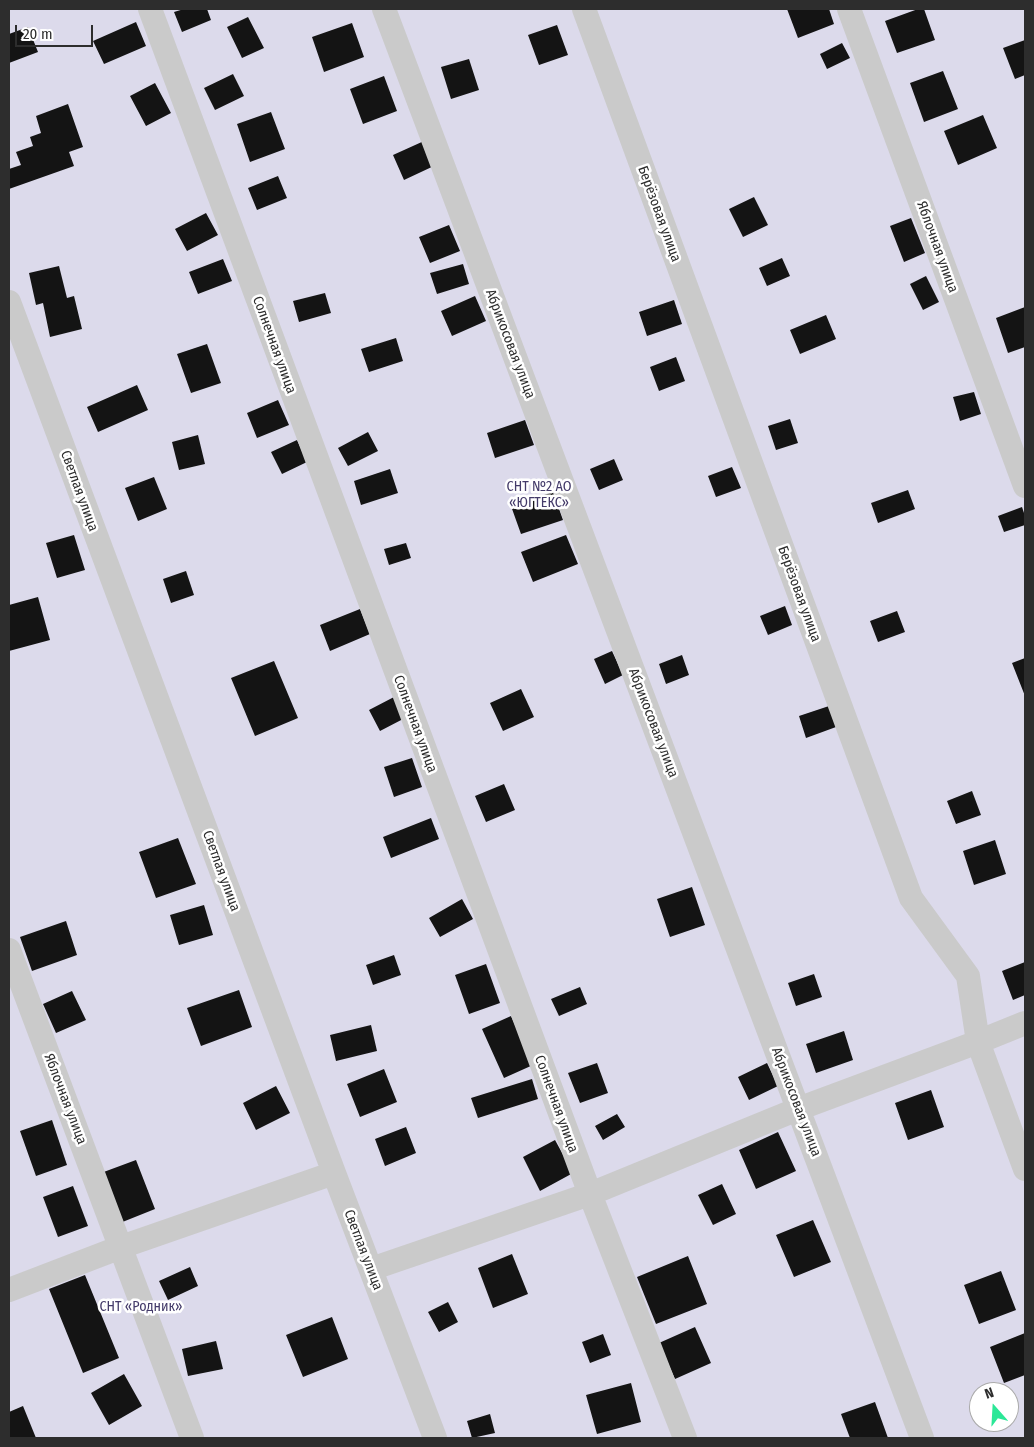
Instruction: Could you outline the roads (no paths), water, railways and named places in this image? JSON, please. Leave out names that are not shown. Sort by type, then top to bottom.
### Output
[{"type":"street","name":"Солнечная улица","points":[[150,9],[590,1194],[685,1438]]},
{"type":"street","name":"Абрикосовая улица","points":[[384,9],[922,1438]]},
{"type":"street","name":"Берёзовая улица","points":[[584,9],[911,898],[968,976],[978,1042],[1025,1169]]},
{"type":"street","name":"Яблочная улица","points":[[849,9],[1025,486]]},
{"type":"street","name":"Светлая улица","points":[[9,302],[334,1173],[435,1438]]},
{"type":"street","name":"Яблочная улица","points":[[9,950],[192,1438]]},
{"type":"street","points":[[370,1269],[590,1194],[798,1109],[1025,1023]]},
{"type":"street","points":[[9,1290],[121,1247],[334,1173]]},
{"type":"park label","name":"СНТ №2 АО «ЮГТЕКС»","points":[[539,496]]},
{"type":"park label","name":"СНТ «Родник»","points":[[141,1307]]}]
